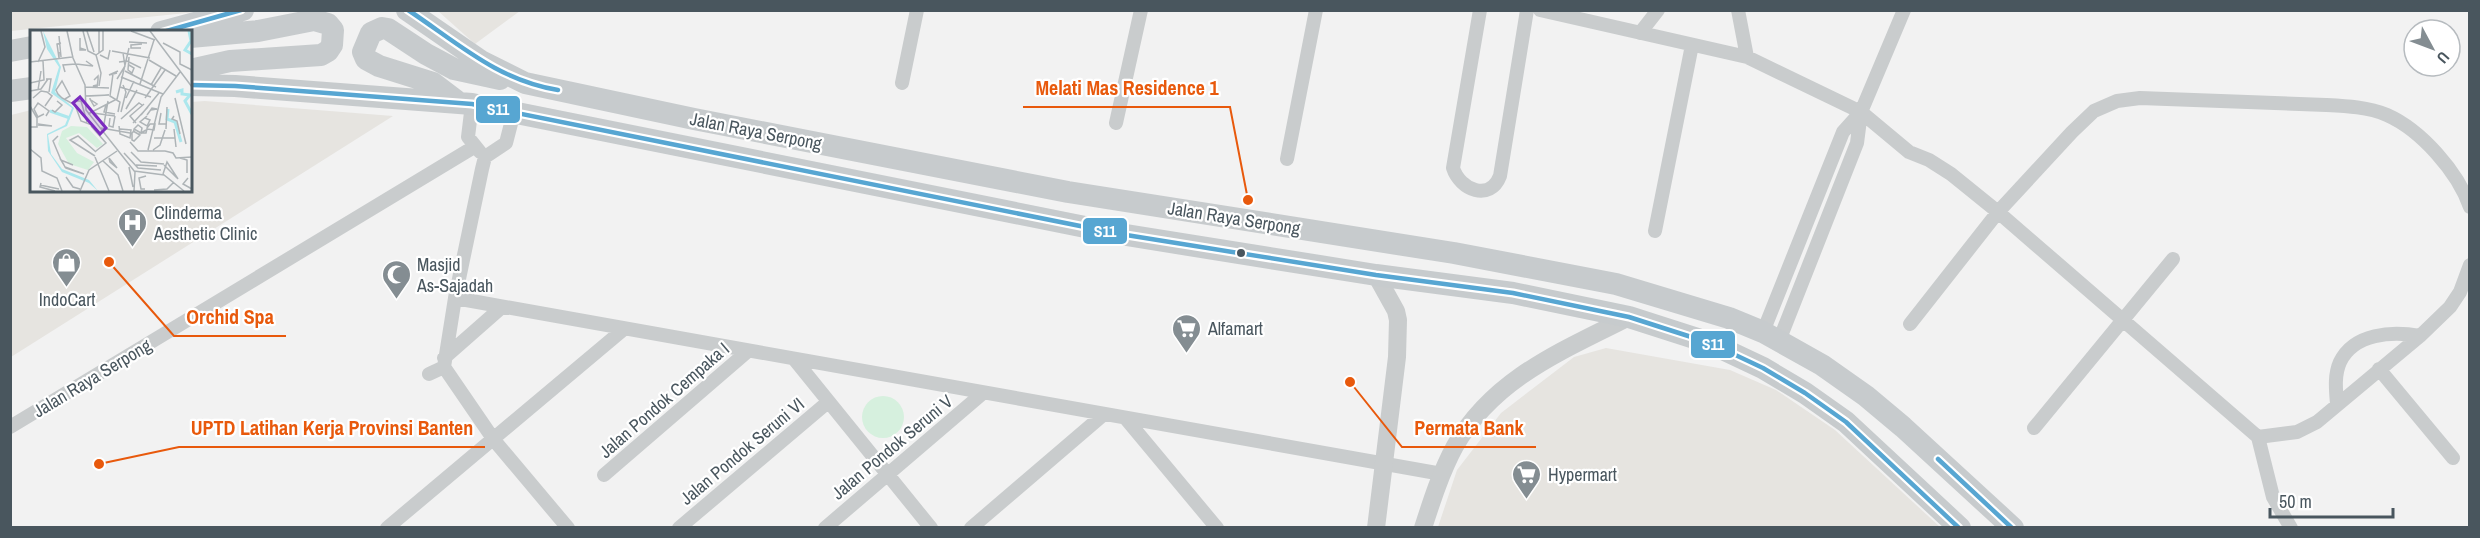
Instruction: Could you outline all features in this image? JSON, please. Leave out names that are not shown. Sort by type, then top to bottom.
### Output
[{"type":"main road","points":[[169,30],[243,10]]},
{"type":"main road","name":"Jalan Raya Serpong","points":[[407,10],[481,62],[525,83],[694,119],[1068,192],[1454,253],[1616,284],[1729,318],[1771,337],[1822,365],[1866,396],[2013,528]]},
{"type":"main road","points":[[192,37],[248,32],[314,20],[328,24],[333,30],[334,38],[328,51],[321,55],[230,61],[192,70]]},
{"type":"main road","points":[[465,103],[433,83],[380,66],[366,58],[363,52],[371,33],[382,28],[388,29],[437,61],[454,69],[478,76],[525,83]]},
{"type":"main road","points":[[10,51],[30,47]]},
{"type":"main road","name":"Jalan Raya Serpong","points":[[192,86],[235,86],[465,103],[1120,234],[1376,275],[1513,293],[1629,317],[1710,343],[1763,368],[1805,393],[1854,430],[1960,528]]},
{"type":"main road","points":[[10,91],[30,88]]},
{"type":"street","points":[[902,83],[917,10]]},
{"type":"street","points":[[1116,123],[1141,10]]},
{"type":"street","points":[[1287,159],[1316,10]]},
{"type":"street","points":[[1480,10],[1453,168],[1460,181],[1473,190],[1494,188],[1500,176],[1527,10]]},
{"type":"street","points":[[1540,10],[1747,57],[1861,112],[1910,152],[1929,160],[1951,174],[2124,319],[2258,437],[2273,497],[2291,528]]},
{"type":"street","points":[[1641,33],[1658,10]]},
{"type":"street","points":[[1738,10],[1747,57]]},
{"type":"street","points":[[1771,337],[1843,132],[1861,112],[1904,10]]},
{"type":"street","points":[[1655,231],[1692,45]]},
{"type":"street","points":[[1910,324],[1998,212],[2094,111],[2117,101],[2140,98],[2326,105],[2356,108],[2386,115],[2411,129],[2433,149],[2464,189],[2469,207]]},
{"type":"street","points":[[465,103],[468,137],[474,147],[491,154]]},
{"type":"street","points":[[514,112],[506,143],[491,154],[455,298],[444,362],[494,440],[568,528]]},
{"type":"street","name":"Jalan Raya Serpong","points":[[10,427],[474,147]]},
{"type":"street","points":[[2034,428],[2173,259]]},
{"type":"street","points":[[2258,437],[2297,432],[2317,422],[2420,336],[2450,307],[2460,292],[2469,265]]},
{"type":"street","points":[[1376,275],[1396,311],[1398,320],[1396,357],[1376,528]]},
{"type":"street","points":[[455,298],[1127,420],[1442,474]]},
{"type":"street","points":[[429,374],[502,307]]},
{"type":"street","points":[[1423,528],[1454,448],[1469,425],[1507,384],[1567,348],[1629,317]]},
{"type":"street","points":[[387,528],[624,329]]},
{"type":"street","points":[[2337,404],[2336,381],[2340,362],[2349,351],[2375,335],[2401,332],[2420,336]]},
{"type":"street","name":"Jalan Pondok Cempaka I","points":[[604,475],[748,351]]},
{"type":"street","points":[[795,360],[931,528]]},
{"type":"street","points":[[2379,369],[2452,458]]},
{"type":"street","name":"Jalan Pondok Seruni V","points":[[825,528],[983,393]]},
{"type":"street","name":"Jalan Pondok Seruni VI","points":[[679,528],[828,402]]},
{"type":"street","points":[[971,528],[1103,415]]},
{"type":"street","points":[[1127,420],[1217,528]]},
{"type":"shaded area","points":[[11,11],[206,11],[11,31]]},
{"type":"shaded area","points":[[438,11],[520,11],[475,44]]},
{"type":"shaded area","points":[[205,101],[393,116],[11,357],[11,115],[30,110],[30,192],[192,192],[192,102]]},
{"type":"shaded area","points":[[1606,348],[1730,370],[1776,390],[1835,430],[1940,527],[1438,527],[1457,470],[1501,413],[1574,357]]},
{"type":"green space","points":[[883,396],[891,397],[898,402],[903,409],[903,425],[898,432],[891,437],[883,438],[875,437],[868,432],[863,425],[862,417],[863,409],[868,402],[875,397]]},
{"type":"transit line","name":"S11","points":[[170,30],[241,10]]},
{"type":"transit line","name":"S11","points":[[408,10],[497,69],[536,85],[558,90]]},
{"type":"transit line","name":"S11","points":[[192,85],[235,86],[472,104],[1120,234],[1376,275],[1513,293],[1629,317],[1710,343],[1763,368],[1805,393],[1846,422],[1959,528]]},
{"type":"transit line","name":"S11","points":[[1938,459],[2012,528]]},
{"type":"place","name":"Melati Mas Residence 1","points":[[1248,200]]},
{"type":"place","name":"Clinderma Aesthetic Clinic","points":[[133,248]]},
{"type":"place","name":"Orchid Spa","points":[[109,262]]},
{"type":"place","name":"IndoCart","points":[[67,288]]},
{"type":"place","name":"Masjid As-Sajadah","points":[[396,300]]},
{"type":"place","name":"Alfamart","points":[[1187,354]]},
{"type":"place","name":"Permata Bank","points":[[1350,382]]},
{"type":"place","name":"UPTD Latihan Kerja Provinsi Banten","points":[[99,464]]},
{"type":"place","name":"Hypermart","points":[[1527,500]]}]
